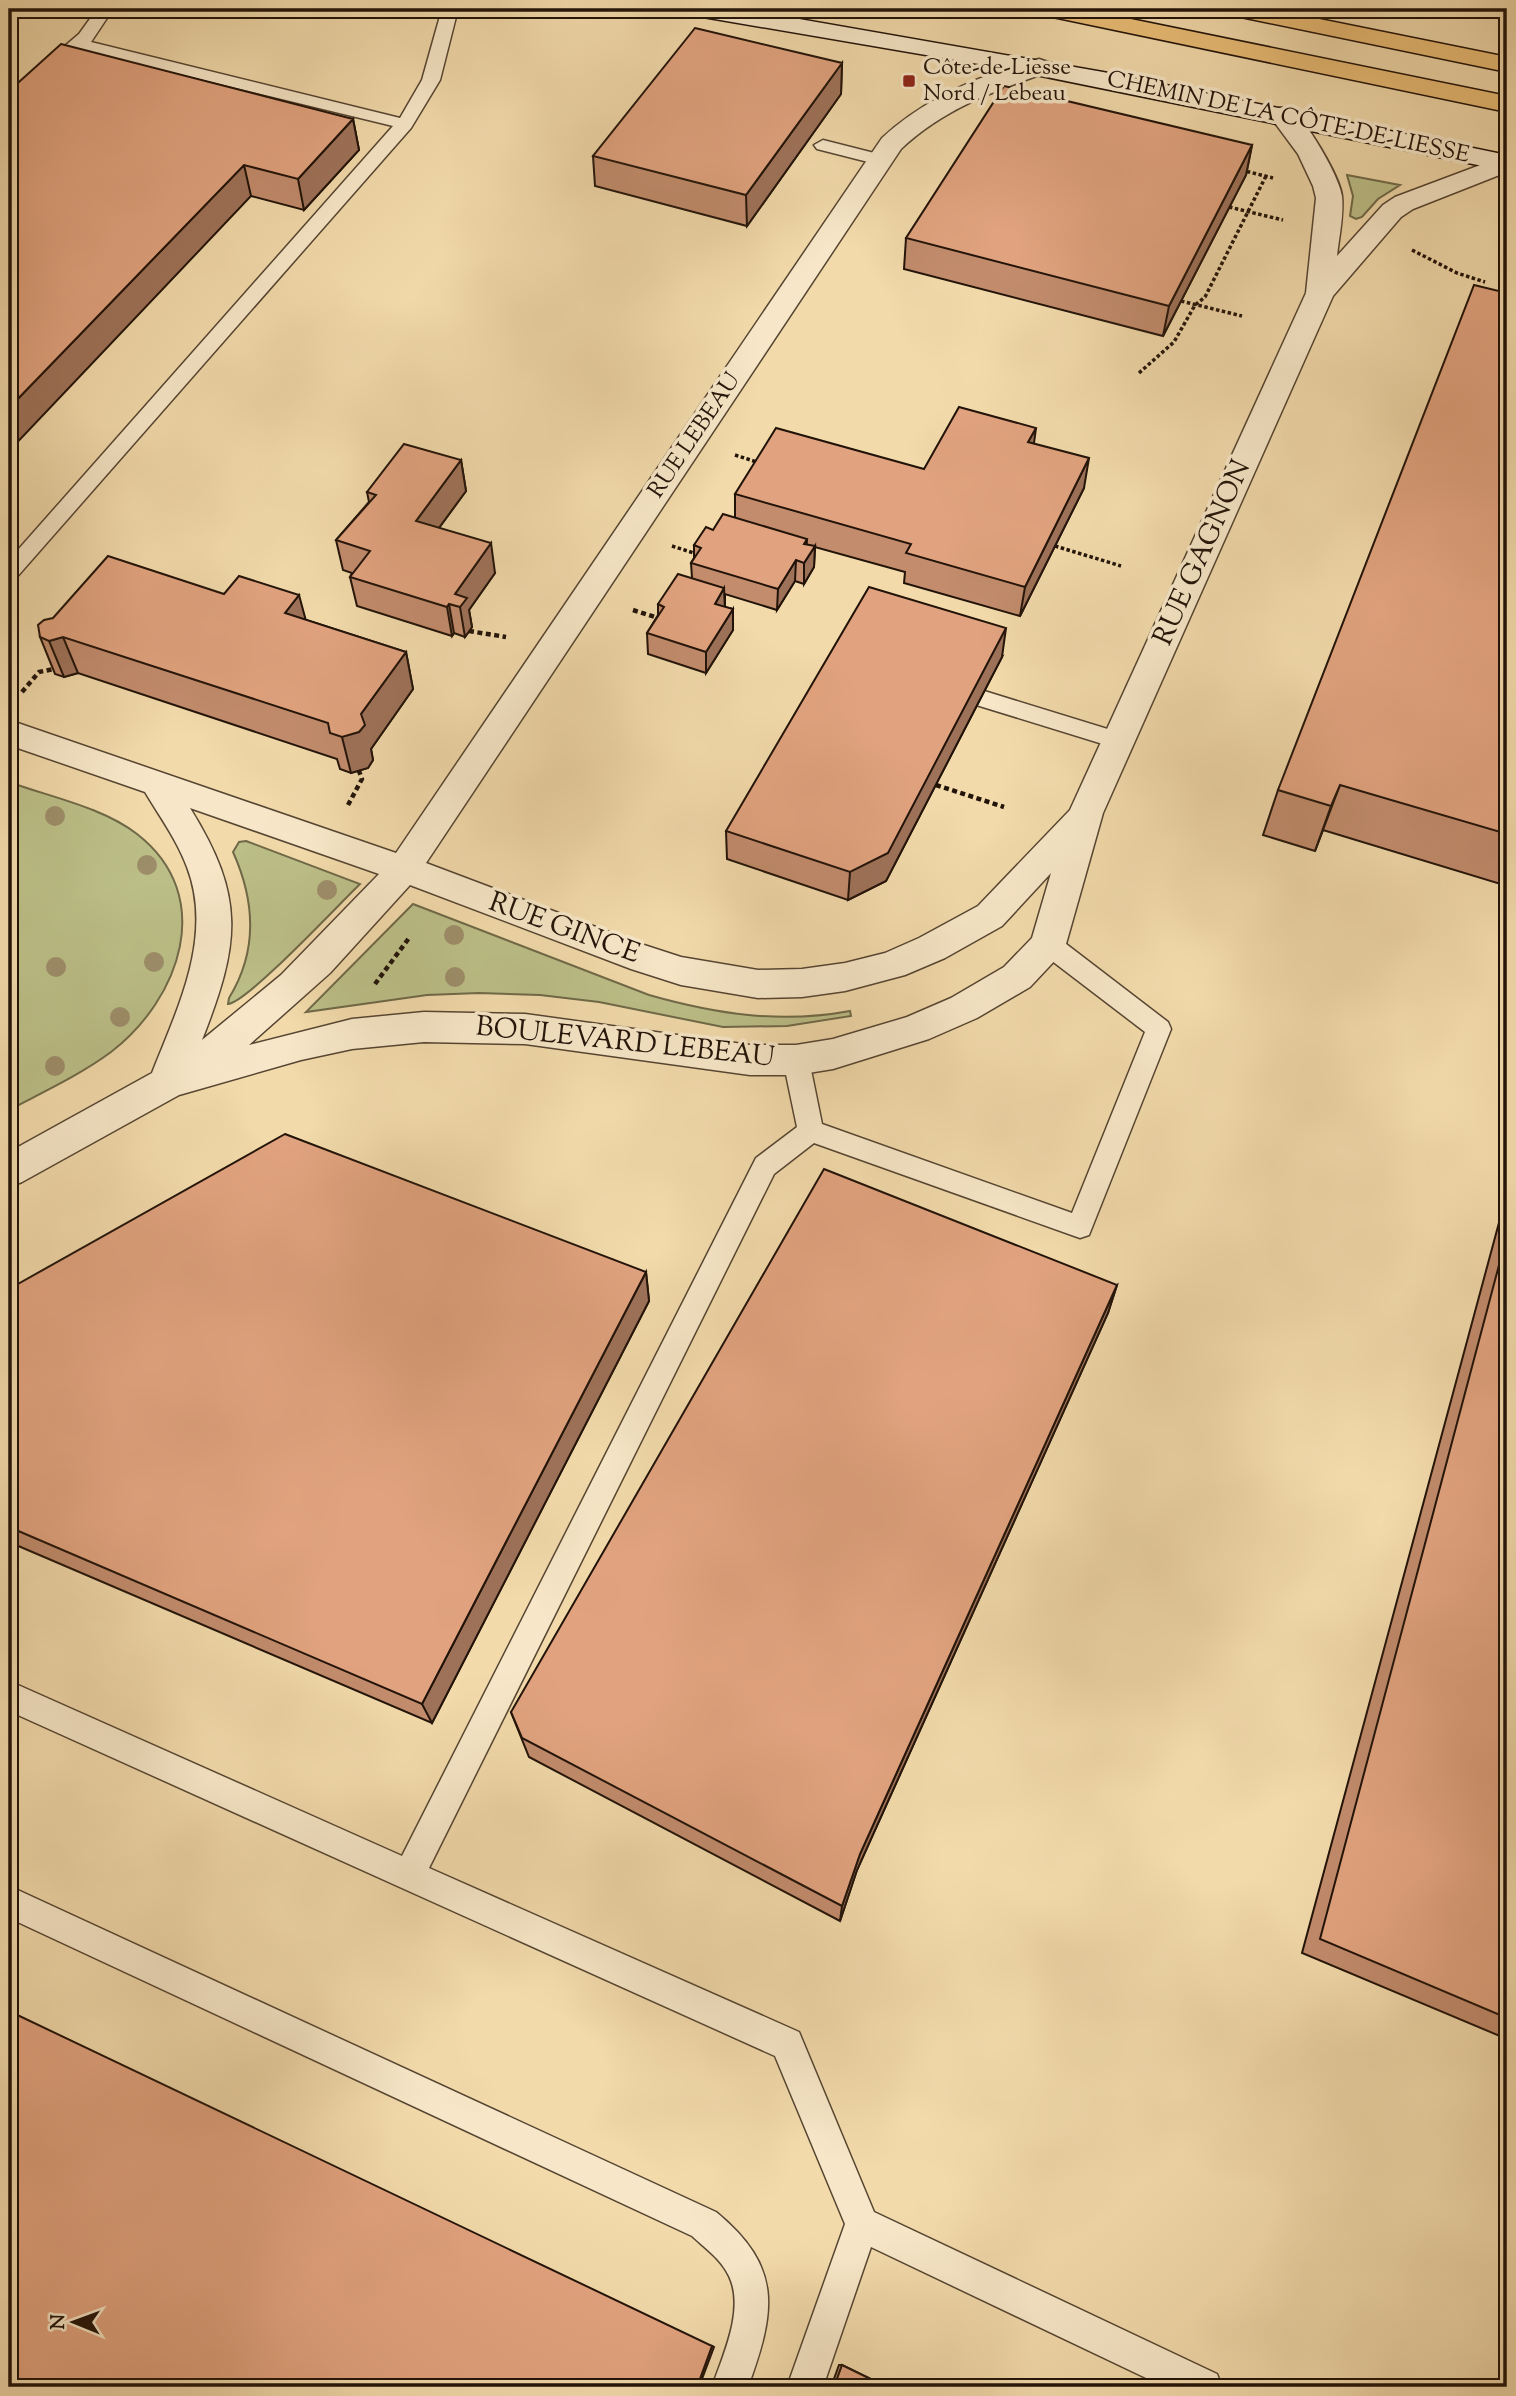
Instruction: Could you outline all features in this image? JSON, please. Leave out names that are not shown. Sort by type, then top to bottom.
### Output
[{"type":"highway","points":[[1048,9],[1507,104]]},
{"type":"highway","points":[[1236,9],[1507,65]]},
{"type":"street","name":"CHEMIN DE LA CÔTE-DE-LIESSE","points":[[697,9],[1039,67],[1507,163]]},
{"type":"street","name":"RUE LEBEAU","points":[[404,869],[880,160],[902,132],[938,106],[1039,67]]},
{"type":"street","name":"RUE GAGNON","points":[[1282,115],[1319,165],[1328,186],[1320,293]]},
{"type":"street","name":"RUE GAGNON","points":[[1086,813],[1320,293],[1392,211],[1434,189],[1507,163]]},
{"type":"street","name":"RUE GINCE","points":[[9,732],[404,869],[631,955],[681,971],[758,984],[802,984],[892,965],[968,929],[990,916],[1086,813]]},
{"type":"street","points":[[156,782],[195,847],[209,881],[214,912],[213,946],[207,973],[167,1083]]},
{"type":"street","name":"BOULEVARD LEBEAU","points":[[167,1083],[301,1045],[352,1034],[424,1027],[525,1029],[750,1060],[796,1060],[872,1044],[964,1008],[1017,977],[1048,944],[1086,813]]},
{"type":"street","name":"BOULEVARD LEBEAU","points":[[9,1171],[167,1083],[219,1048],[274,1004],[368,910],[404,869]]},
{"type":"lane","points":[[59,59],[81,45],[105,9]]},
{"type":"lane","points":[[9,573],[405,124],[430,80],[450,9]]},
{"type":"lane","points":[[81,45],[405,124]]},
{"type":"lane","points":[[823,145],[880,160]]},
{"type":"lane","points":[[981,698],[1119,741]]},
{"type":"lane","points":[[811,1130],[1080,1227],[1159,1029],[1048,944]]},
{"type":"lane","points":[[796,1060],[811,1130]]},
{"type":"lane","points":[[409,1875],[765,1166],[811,1130]]},
{"type":"lane","points":[[9,1696],[788,2044],[862,2224],[805,2387]]},
{"type":"lane","points":[[9,1902],[704,2224],[733,2247],[743,2264],[753,2304],[747,2345],[730,2387]]},
{"type":"lane","points":[[862,2224],[1204,2387]]},
{"type":"path","points":[[1241,170],[1276,179]]},
{"type":"path","points":[[1139,373],[1174,342],[1195,305],[1205,297],[1266,176]]},
{"type":"path","points":[[1229,207],[1288,221]]},
{"type":"path","points":[[1408,249],[1436,260],[1464,278],[1485,282]]},
{"type":"path","points":[[1181,301],[1242,316]]},
{"type":"path","points":[[724,452],[771,466]]},
{"type":"path","points":[[664,544],[701,556]]},
{"type":"path","points":[[1055,546],[1121,566]]},
{"type":"path","points":[[622,607],[663,619]]},
{"type":"path","points":[[469,632],[516,638]]},
{"type":"path","points":[[18,697],[39,672],[54,669]]},
{"type":"path","points":[[347,807],[362,779],[359,771]]},
{"type":"path","points":[[936,785],[1004,807]]},
{"type":"path","points":[[367,994],[414,931]]},
{"type":"green space","points":[[1347,175],[1400,185],[1378,199],[1362,217],[1356,219],[1350,216],[1353,196]]},
{"type":"green space","points":[[9,782],[92,810],[137,834],[162,859],[176,887],[182,916],[180,946],[171,976],[155,1004],[135,1030],[111,1052],[87,1068],[9,1110]]},
{"type":"green space","points":[[246,841],[360,884],[273,971],[228,1004],[245,962],[249,944],[246,889],[233,852],[239,842]]},
{"type":"green space","points":[[413,904],[649,995],[674,1002],[724,1012],[773,1017],[850,1011],[851,1016],[787,1026],[723,1027],[599,1002],[540,995],[479,993],[427,995],[306,1012]]},
{"type":"building","points":[[695,28],[842,63],[746,195],[593,156]]},
{"type":"building","points":[[61,44],[353,119],[298,179],[244,165],[9,408],[9,91]]},
{"type":"building","points":[[1004,86],[1252,145],[1169,306],[906,238]]},
{"type":"building","points":[[1474,285],[1507,293],[1507,834],[1340,785],[1331,806],[1278,790]]},
{"type":"building","points":[[959,407],[1036,428],[1028,442],[1089,458],[1025,587],[906,553],[911,544],[735,494],[776,428],[924,469]]},
{"type":"building","points":[[404,444],[461,460],[416,521],[491,543],[455,594],[467,598],[460,607],[449,604],[447,607],[350,577],[370,551],[336,540],[376,495],[367,492]]},
{"type":"building","points":[[723,514],[807,539],[804,544],[815,546],[804,563],[796,560],[778,589],[691,563],[701,548],[694,545],[706,527],[713,530]]},
{"type":"building","points":[[108,556],[224,594],[239,576],[299,595],[285,613],[406,652],[361,714],[365,725],[359,732],[342,737],[330,733],[328,723],[63,637],[49,641],[40,637],[38,625],[53,618]]},
{"type":"building","points":[[678,574],[724,588],[715,604],[733,609],[706,652],[647,633],[664,607],[658,604]]},
{"type":"building","points":[[869,587],[1006,628],[888,853],[850,872],[726,831]]},
{"type":"building","points":[[285,1134],[646,1272],[422,1704],[9,1527],[9,1289]]},
{"type":"building","points":[[824,1169],[1117,1285],[860,1854],[842,1906],[522,1738],[511,1712]]},
{"type":"building","points":[[1507,1235],[1507,2018],[1320,1939]]},
{"type":"building","points":[[9,2011],[712,2346],[697,2387],[9,2387]]},
{"type":"building","points":[[842,2365],[887,2387],[834,2387]]},
{"type":"place","name":"Côte-de-Liesse Nord / Lebeau","points":[[909,81]]}]
